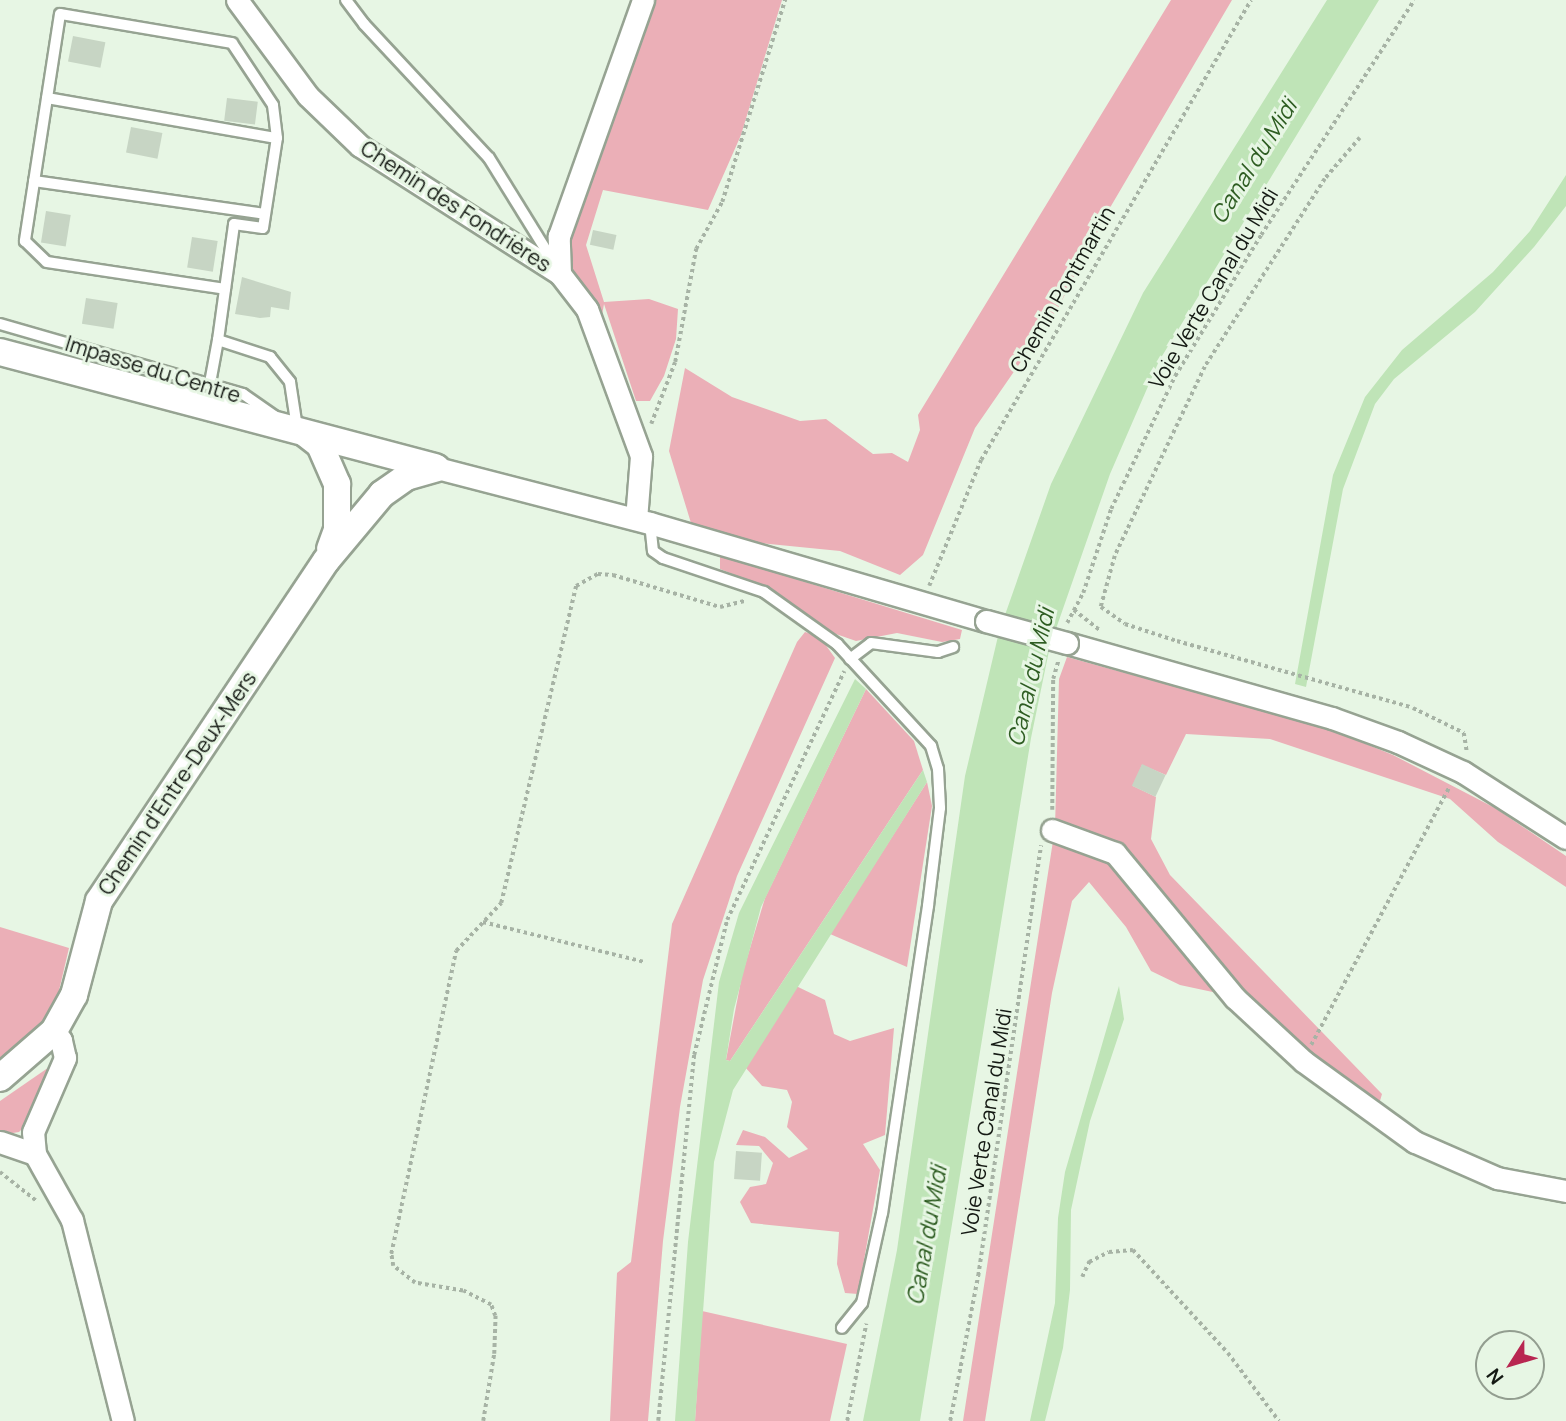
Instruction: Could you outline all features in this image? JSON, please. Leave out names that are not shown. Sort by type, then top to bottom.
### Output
[{"type":"street","name":"Chemin des Fondrières","points":[[237,0],[308,96],[360,146],[560,274],[587,309],[642,456],[643,521]]},
{"type":"street","points":[[560,274],[559,236],[643,0]]},
{"type":"street","points":[[0,352],[643,521],[1063,645],[1332,718],[1398,742],[1473,777],[1566,838]]},
{"type":"street","name":"Chemin d'Entre-Deux-Mers","points":[[301,433],[320,445],[331,466],[339,496]]},
{"type":"street","name":"Chemin d'Entre-Deux-Mers","points":[[326,561],[337,530],[343,471],[367,450],[375,469],[371,495],[357,522]]},
{"type":"street","name":"Chemin d'Entre-Deux-Mers","points":[[0,1078],[54,1031],[74,995],[99,901],[326,561],[382,494],[406,477],[437,468]]},
{"type":"street","points":[[1052,830],[1115,853],[1202,964],[1303,1061],[1438,1155],[1497,1178],[1566,1191]]},
{"type":"street","points":[[54,1031],[65,1058],[33,1132],[35,1154],[72,1220],[123,1421]]},
{"type":"street","points":[[0,1142],[35,1154]]},
{"type":"lane","points":[[346,0],[364,24],[489,158],[533,223],[560,274]]},
{"type":"lane","points":[[210,383],[218,340],[234,224],[263,228],[278,138],[273,104],[232,43],[60,14],[25,242],[47,262],[225,289]]},
{"type":"lane","points":[[47,98],[278,138]]},
{"type":"lane","points":[[34,181],[265,214]]},
{"type":"lane","name":"Impasse du Centre","points":[[0,324],[243,394],[301,433]]},
{"type":"lane","points":[[218,340],[270,357],[290,382],[301,433]]},
{"type":"lane","points":[[643,521],[653,551],[663,558],[753,588],[837,644],[931,746],[938,769],[940,808],[882,1213],[862,1303],[842,1328]]},
{"type":"lane","points":[[850,659],[871,643],[918,652],[953,647]]},
{"type":"path","points":[[642,456],[676,362],[696,249],[722,202],[785,0]]},
{"type":"path","name":"Chemin Pontmartin","points":[[921,604],[981,460],[1251,0]]},
{"type":"path","name":"Voie Verte Canal du Midi","points":[[950,1421],[978,1276],[1041,846],[1052,830],[1053,679],[1074,610],[1111,509],[1175,376],[1414,0]]},
{"type":"path","points":[[1360,138],[1317,191],[1205,367],[1115,556],[1101,607],[1125,624],[1177,641],[1412,708],[1464,733],[1469,742],[1463,760]]},
{"type":"path","points":[[483,1421],[494,1354],[495,1316],[491,1306],[463,1291],[415,1283],[393,1266],[391,1254],[456,951],[501,903],[576,586],[598,574],[613,575],[720,607],[746,600],[753,588]]},
{"type":"path","points":[[658,1421],[694,1055],[727,920],[850,659]]},
{"type":"path","points":[[1303,1061],[1454,778]]},
{"type":"path","points":[[483,922],[645,962]]},
{"type":"path","points":[[1082,1277],[1089,1262],[1109,1252],[1133,1251],[1228,1353],[1279,1421]]},
{"type":"path","points":[[847,1421],[866,1321]]},
{"type":"shaded area","points":[[651,0],[782,0],[741,135],[708,210],[603,190],[586,245],[604,302],[649,299],[678,309],[676,339],[664,376],[650,401],[636,401],[604,304],[602,315],[573,271],[565,247]]},
{"type":"shaded area","points":[[1171,0],[1232,0],[1111,206],[1058,308],[975,428],[923,555],[900,575],[840,551],[759,543],[691,523],[669,451],[685,368],[732,397],[800,421],[826,419],[873,454],[892,453],[908,462],[920,430],[918,415]]},
{"type":"shaded area","points":[[720,556],[962,630],[960,639],[942,642],[897,633],[856,641],[833,633],[771,589],[720,569]]},
{"type":"shaded area","points":[[805,632],[820,637],[835,658],[737,876],[703,980],[680,1107],[663,1241],[648,1421],[610,1421],[617,1273],[631,1262],[672,924],[797,642]]},
{"type":"shaded area","points":[[1067,657],[1329,729],[1393,755],[1495,808],[1566,856],[1566,887],[1498,842],[1450,799],[1270,739],[1186,734],[1166,775],[1142,765],[1133,786],[1156,797],[1151,839],[1170,875],[1382,1094],[1377,1111],[1236,997],[1180,985],[1151,971],[1126,927],[1089,882],[1072,901],[1052,993],[985,1421],[963,1421],[1055,828],[1059,679]]},
{"type":"shaded area","points":[[866,689],[914,741],[923,770],[730,1061],[726,1060],[742,975],[765,898]]},
{"type":"shaded area","points":[[927,782],[932,806],[907,967],[830,934]]},
{"type":"shaded area","points":[[0,927],[69,948],[57,999],[42,1025],[0,1059]]},
{"type":"shaded area","points":[[796,986],[825,1000],[834,1034],[850,1041],[894,1028],[885,1135],[863,1144],[880,1170],[858,1294],[845,1293],[837,1264],[839,1232],[751,1223],[740,1202],[750,1187],[766,1184],[773,1163],[759,1146],[736,1145],[743,1130],[765,1137],[789,1158],[808,1149],[787,1127],[792,1102],[787,1090],[762,1086],[745,1067]]},
{"type":"shaded area","points":[[55,1063],[28,1123],[19,1132],[0,1135],[0,1101]]},
{"type":"shaded area","points":[[702,1311],[847,1344],[830,1421],[695,1421]]},
{"type":"water","name":"Canal du Midi","points":[[1327,0],[1379,0],[1159,361],[1110,474],[1050,646],[1031,738],[920,1421],[863,1421],[897,1250],[965,776],[999,632],[1051,484],[1143,293]]},
{"type":"water","points":[[1566,175],[1566,206],[1534,247],[1475,312],[1394,379],[1375,404],[1343,489],[1306,687],[1295,684],[1333,475],[1365,397],[1402,350],[1493,272],[1530,231]]},
{"type":"water","points":[[855,679],[866,689],[761,907],[734,1009],[726,1060],[730,1061],[923,770],[927,782],[733,1090],[714,1162],[695,1421],[675,1421],[688,1242],[719,982],[739,913]]},
{"type":"water","points":[[1119,986],[1124,1019],[1090,1121],[1071,1210],[1070,1290],[1063,1348],[1045,1421],[1030,1421],[1055,1303],[1058,1218],[1065,1172]]},
{"type":"building","points":[[73,36],[105,42],[100,68],[68,62]]},
{"type":"building","points":[[227,98],[258,102],[255,125],[224,121]]},
{"type":"building","points":[[131,127],[162,133],[157,159],[126,153]]},
{"type":"building","points":[[46,211],[71,215],[66,247],[41,243]]},
{"type":"building","points":[[593,230],[616,235],[613,250],[590,245]]},
{"type":"building","points":[[192,237],[218,241],[213,272],[187,268]]},
{"type":"building","points":[[242,277],[291,292],[289,310],[271,307],[270,317],[260,318],[235,314]]},
{"type":"building","points":[[86,298],[118,303],[114,329],[82,324]]},
{"type":"building","points":[[1142,764],[1166,775],[1155,797],[1132,786]]},
{"type":"building","points":[[736,1151],[762,1153],[760,1181],[734,1179]]}]
